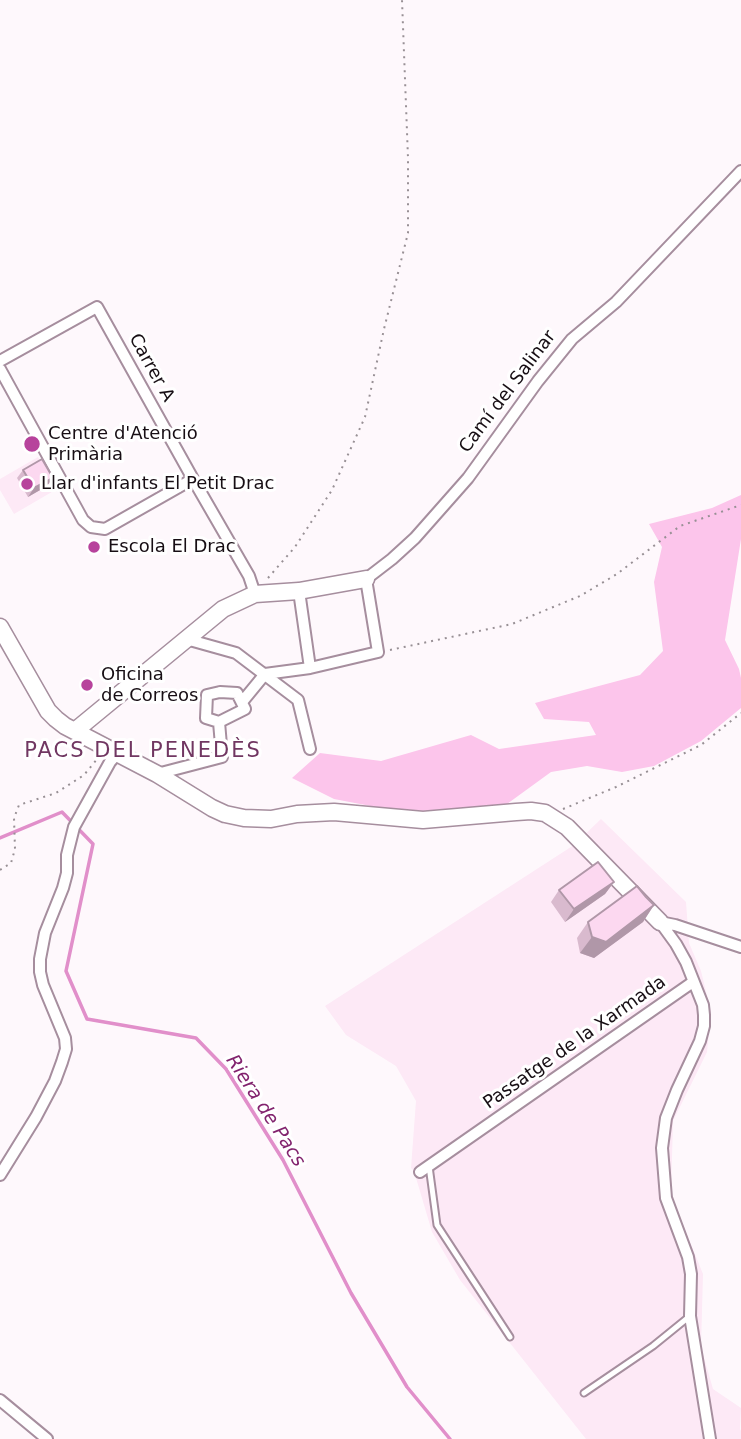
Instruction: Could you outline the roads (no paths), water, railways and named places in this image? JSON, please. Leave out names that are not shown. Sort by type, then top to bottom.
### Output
[{"type":"street","name":"Camí del Salinar","points":[[366,579],[415,538],[468,478],[572,339],[617,302],[741,171]]},
{"type":"street","name":"Carrer A","points":[[0,361],[97,307],[249,576],[255,594]]},
{"type":"street","points":[[0,369],[83,520],[91,527],[105,529],[193,479]]},
{"type":"street","points":[[76,730],[223,609],[255,594],[299,591],[366,579],[378,652],[310,668],[265,674],[242,702]]},
{"type":"street","points":[[299,591],[310,668]]},
{"type":"street","points":[[0,627],[48,711],[65,726],[157,774],[225,814],[271,819],[334,812],[424,821],[523,811],[545,813],[568,827],[660,922],[741,947]]},
{"type":"street","points":[[186,639],[236,653],[298,700],[310,749]]},
{"type":"street","points":[[220,692],[237,693],[245,709],[219,722],[206,718],[207,695],[220,692]]},
{"type":"street","points":[[157,774],[222,757],[219,722]]},
{"type":"street","points":[[0,1175],[36,1118],[55,1081],[66,1049],[65,1038],[43,985],[40,959],[45,933],[67,873],[74,827],[110,762],[113,750]]},
{"type":"street","name":"Passatge de la Xarmada","points":[[425,1169],[693,982],[677,944],[660,922]]},
{"type":"street","points":[[693,982],[702,1005],[704,1026],[666,1118],[662,1147],[666,1198],[688,1257],[691,1274],[690,1317],[710,1439]]},
{"type":"street","points":[[0,1400],[47,1439]]},
{"type":"lane","points":[[425,1169],[437,1225],[510,1338]]},
{"type":"lane","points":[[584,1393],[690,1317]]},
{"type":"waterway","name":"Riera de Pacs","points":[[0,838],[62,812],[93,844],[66,971],[87,1019],[196,1038],[226,1069],[283,1160],[351,1293],[407,1387],[450,1439]]},
{"type":"place","name":"Centre d'Atenció Primària","points":[[32,444]]},
{"type":"place","name":"Llar d'infants El Petit Drac","points":[[27,484]]},
{"type":"place","name":"Escola El Drac","points":[[94,547]]},
{"type":"place","name":"Oficina de Correos","points":[[87,685]]},
{"type":"district","name":"PACS DEL PENEDÈS","points":[[143,752]]}]
